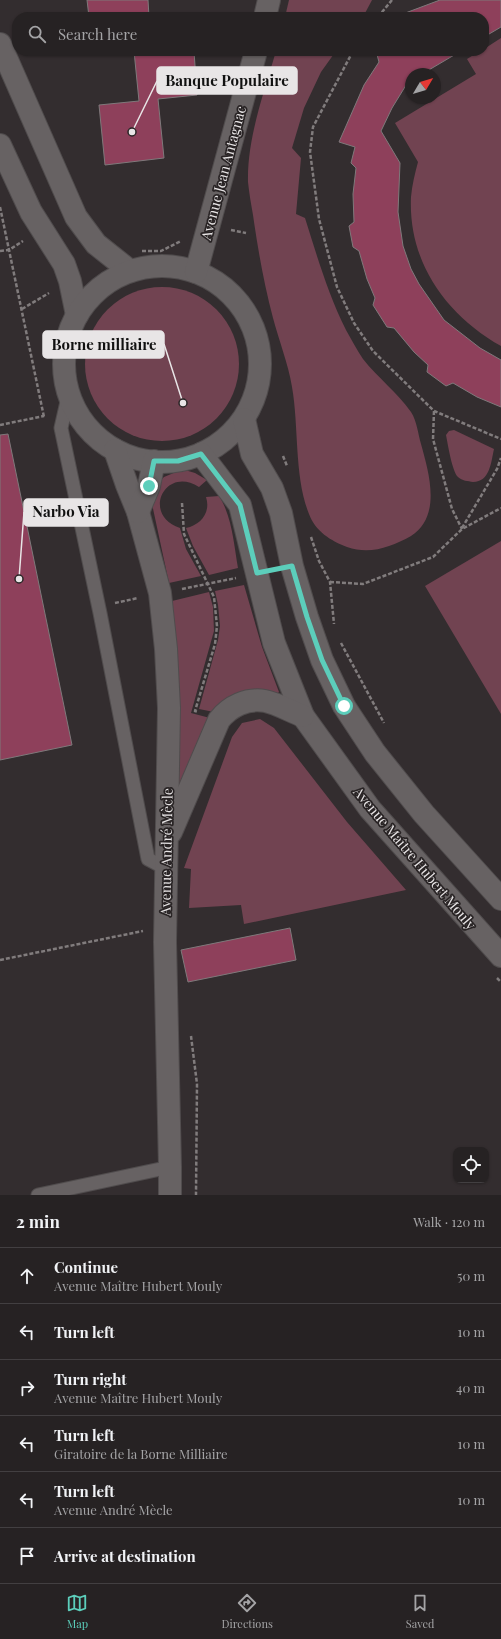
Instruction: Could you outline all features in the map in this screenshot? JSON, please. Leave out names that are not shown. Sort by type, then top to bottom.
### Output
[{"type":"main road","points":[[266,12],[269,0]]},
{"type":"main road","points":[[0,44],[76,217],[96,244],[130,271]]},
{"type":"main road","name":"Avenue Jean Antagnac","points":[[196,272],[255,56]]},
{"type":"main road","points":[[0,145],[31,212],[64,264],[70,281],[77,315]]},
{"type":"main road","points":[[163,266],[196,272],[222,286],[242,307],[256,334],[260,363],[256,392],[244,419],[225,440],[201,454],[178,461],[154,461],[134,458],[115,450],[104,442],[88,428],[76,410],[69,393],[65,376],[64,359],[67,342],[77,315],[91,296],[109,281],[130,271],[163,266]]},
{"type":"main road","points":[[244,419],[252,454],[272,488],[281,513],[292,566],[307,617],[322,660],[344,706],[375,752],[419,807],[501,899]]},
{"type":"main road","name":"Avenue André Mècle","points":[[115,450],[138,512],[160,594],[166,649],[169,708],[168,840],[157,863],[165,926],[170,1195]]},
{"type":"main road","name":"Avenue Maître Hubert Mouly","points":[[201,454],[240,505],[274,643],[303,716],[370,809],[501,956]]},
{"type":"main road","points":[[138,512],[149,486],[154,461]]},
{"type":"main road","points":[[168,840],[219,720],[223,715],[241,702],[265,701],[303,716]]},
{"type":"lane","points":[[69,393],[60,428],[98,606],[157,863]]},
{"type":"lane","points":[[38,1195],[170,1167]]},
{"type":"path","points":[[382,12],[392,0]]},
{"type":"path","points":[[350,56],[313,126],[310,152],[319,218],[337,287],[354,323],[373,351],[434,411],[501,438]]},
{"type":"path","points":[[434,411],[433,439],[452,509],[462,529]]},
{"type":"path","points":[[0,425],[44,416]]},
{"type":"path","points":[[283,456],[288,471]]},
{"type":"path","points":[[462,529],[497,469],[501,458]]},
{"type":"path","points":[[330,582],[363,584],[433,557],[462,529],[501,508]]},
{"type":"path","points":[[308,531],[319,561],[330,582],[335,632]]},
{"type":"path","points":[[292,566],[319,561]]},
{"type":"path","points":[[98,606],[257,573]]},
{"type":"path","points":[[339,639],[387,729]]},
{"type":"path","points":[[0,960],[165,926]]},
{"type":"shaded area","points":[[289,0],[372,0],[366,12],[286,12]]},
{"type":"shaded area","points":[[501,38],[501,346],[463,319],[434,284],[424,265],[416,243],[412,221],[411,193],[418,162],[395,123],[426,104],[441,104],[441,95],[476,74],[467,59],[472,56],[489,56],[489,46]]},
{"type":"shaded area","points":[[275,56],[332,56],[321,72],[304,108],[292,148],[301,158],[296,214],[305,218],[328,289],[346,330],[354,344],[363,359],[400,398],[411,412],[416,423],[430,481],[430,506],[427,517],[421,527],[411,536],[380,549],[364,550],[347,547],[324,535],[312,520],[304,500],[299,468],[292,387],[264,280],[248,182],[250,149]]},
{"type":"shaded area","points":[[154,287],[170,287],[184,290],[198,296],[211,304],[222,315],[236,342],[239,364],[238,379],[230,400],[222,413],[211,424],[184,438],[170,441],[154,441],[140,438],[126,432],[113,424],[102,413],[88,386],[85,372],[85,356],[88,342],[94,328],[102,315],[113,304],[140,290]]},
{"type":"shaded area","points":[[454,430],[494,449],[491,465],[483,479],[473,482],[463,480],[456,474],[450,458],[446,435],[449,431]]},
{"type":"shaded area","points":[[185,470],[195,473],[207,480],[199,487],[187,482],[176,482],[168,487],[162,494],[160,504],[162,513],[168,522],[180,528],[186,549],[201,576],[169,583],[152,504],[157,484],[164,477]]},
{"type":"shaded area","points":[[219,496],[230,522],[238,568],[209,575],[193,546],[186,528],[196,524],[204,517],[207,508],[206,497]]},
{"type":"shaded area","points":[[501,541],[501,714],[425,586]]},
{"type":"shaded area","points":[[244,585],[262,647],[279,692],[264,691],[214,712],[199,709],[218,640],[220,626],[215,591]]},
{"type":"shaded area","points":[[209,592],[213,607],[214,631],[191,713],[210,718],[182,784],[179,784],[177,782],[178,669],[172,601]]},
{"type":"shaded area","points":[[260,719],[274,728],[347,822],[406,890],[244,924],[241,905],[189,908],[191,869],[184,868],[232,737],[242,723]]},
{"type":"building","points":[[87,0],[148,0],[149,12],[88,12]]},
{"type":"building","points":[[440,0],[501,0],[501,27],[489,34],[489,12],[408,12]]},
{"type":"building","points":[[134,56],[194,56],[197,95],[158,99],[164,158],[105,165],[99,105],[139,101]]},
{"type":"building","points":[[377,56],[453,56],[432,68],[405,68],[405,87],[392,108],[381,131],[400,163],[398,212],[403,246],[411,269],[419,284],[444,320],[480,348],[501,360],[501,407],[477,397],[453,383],[446,386],[427,372],[428,365],[414,352],[394,328],[387,327],[373,305],[375,298],[367,279],[359,251],[353,247],[349,226],[354,222],[353,194],[356,168],[351,163],[355,147],[339,142],[364,85],[379,62]]},
{"type":"building","points":[[8,434],[72,745],[0,760],[0,435]]},
{"type":"building","points":[[290,928],[296,960],[188,982],[181,950]]},
{"type":"place","name":"Banque Populaire","points":[[132,132]]},
{"type":"place","name":"Borne milliaire","points":[[183,403]]},
{"type":"place","name":"Narbo Via","points":[[19,579]]},
{"type":"route","points":[[149,486],[154,461],[178,461],[201,454],[240,505],[257,573],[292,566],[307,617],[322,660],[344,706]]}]
